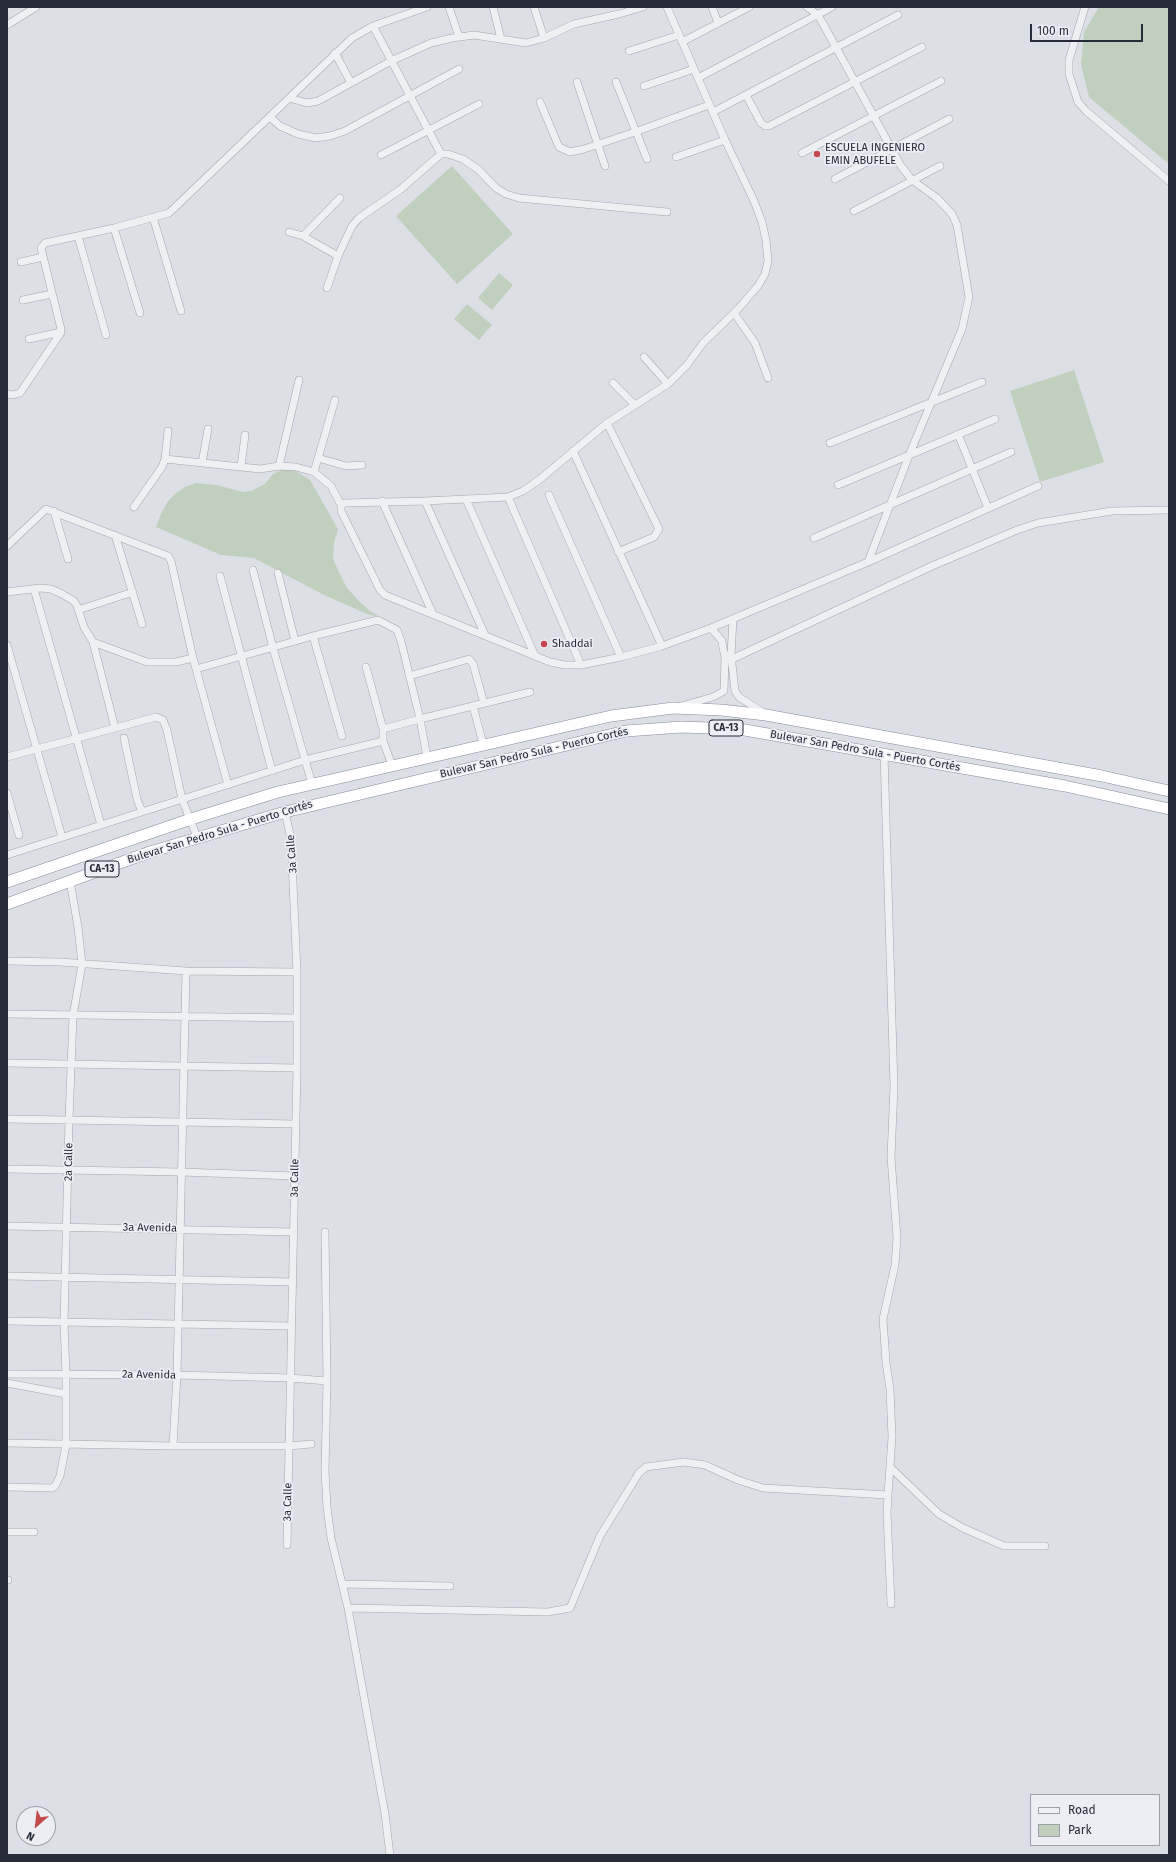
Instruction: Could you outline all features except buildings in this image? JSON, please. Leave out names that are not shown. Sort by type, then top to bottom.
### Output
[{"type":"highway","name":"Bulevar San Pedro Sula - Puerto Cortés","points":[[7,882],[191,819],[278,792],[611,716],[674,708],[721,710],[766,715],[993,756],[1169,790]]},
{"type":"highway","name":"Bulevar San Pedro Sula - Puerto Cortés","points":[[7,904],[150,852],[285,812],[626,731],[681,727],[739,729],[1108,794],[1169,809]]},
{"type":"highway","points":[[884,754],[893,750],[935,758],[941,757],[941,751],[932,745]]},
{"type":"highway","points":[[956,767],[946,761],[946,756],[952,754],[989,760],[993,756]]},
{"type":"street","points":[[7,25],[36,7]]},
{"type":"street","points":[[7,394],[13,395],[20,393],[61,329],[41,248],[45,242],[114,228],[172,210],[352,38],[373,26],[427,7]]},
{"type":"street","points":[[450,7],[459,37]]},
{"type":"street","points":[[493,7],[501,39]]},
{"type":"street","points":[[534,7],[544,38]]},
{"type":"street","points":[[289,98],[307,103],[318,102],[391,61],[431,43],[474,35],[526,43],[544,38],[574,24],[643,7]]},
{"type":"street","points":[[341,505],[345,502],[425,501],[508,497],[523,491],[539,480],[607,423],[668,384],[687,365],[703,343],[734,313],[758,286],[765,274],[768,261],[766,240],[759,215],[667,7]]},
{"type":"street","points":[[712,7],[718,23]]},
{"type":"street","points":[[629,52],[680,38],[718,23],[749,7]]},
{"type":"street","points":[[807,7],[818,15],[891,149],[912,180],[937,198],[952,214],[957,225],[969,297],[962,329],[889,506],[868,562]]},
{"type":"street","points":[[698,78],[832,7]]},
{"type":"street","points":[[1085,7],[1069,60],[1069,74],[1078,102],[1086,111],[1169,181]]},
{"type":"street","points":[[713,112],[898,15]]},
{"type":"street","points":[[373,26],[441,154]]},
{"type":"street","points":[[746,96],[761,123],[764,126],[769,126],[922,47]]},
{"type":"street","points":[[335,53],[351,83]]},
{"type":"street","points":[[270,117],[280,126],[298,134],[316,138],[330,136],[345,131],[458,69]]},
{"type":"street","points":[[644,86],[694,69]]},
{"type":"street","points":[[802,153],[941,81]]},
{"type":"street","points":[[577,82],[605,166]]},
{"type":"street","points":[[616,82],[647,159]]},
{"type":"street","points":[[540,102],[559,147],[570,152],[635,132],[709,104]]},
{"type":"street","points":[[381,155],[479,104]]},
{"type":"street","points":[[835,179],[949,119]]},
{"type":"street","points":[[676,157],[725,140]]},
{"type":"street","points":[[327,288],[348,231],[359,218],[401,189],[441,154],[448,154],[463,159],[479,170],[496,188],[506,194],[519,198],[667,212]]},
{"type":"street","points":[[854,211],[940,166]]},
{"type":"street","points":[[303,236],[340,198]]},
{"type":"street","points":[[153,217],[181,311]]},
{"type":"street","points":[[114,228],[140,313]]},
{"type":"street","points":[[289,232],[303,236],[338,256]]},
{"type":"street","points":[[78,236],[106,334]]},
{"type":"street","points":[[21,262],[43,256]]},
{"type":"street","points":[[23,300],[52,294]]},
{"type":"street","points":[[734,313],[755,343],[768,378]]},
{"type":"street","points":[[29,339],[60,332]]},
{"type":"street","points":[[644,357],[668,384]]},
{"type":"street","points":[[279,466],[299,380]]},
{"type":"street","points":[[830,443],[982,382]]},
{"type":"street","points":[[613,383],[636,405]]},
{"type":"street","points":[[314,472],[334,400]]},
{"type":"street","points":[[838,485],[995,419]]},
{"type":"street","points":[[607,423],[659,529],[654,537],[618,552]]},
{"type":"street","points":[[202,463],[208,429]]},
{"type":"street","points":[[134,507],[162,467],[165,458],[168,431]]},
{"type":"street","points":[[958,434],[988,508]]},
{"type":"street","points":[[241,467],[245,435]]},
{"type":"street","points":[[573,451],[662,646]]},
{"type":"street","points":[[814,538],[1011,452]]},
{"type":"street","points":[[165,458],[260,469],[279,466],[296,467],[314,472],[331,486],[341,505],[341,511],[380,590],[385,595],[550,662],[565,665],[581,665],[621,657],[662,646],[733,620],[868,562],[1038,486]]},
{"type":"street","points":[[318,458],[346,466],[362,465]]},
{"type":"street","points":[[549,495],[621,657]]},
{"type":"street","points":[[508,497],[581,665]]},
{"type":"street","points":[[466,499],[536,656]]},
{"type":"street","points":[[382,501],[433,614]]},
{"type":"street","points":[[425,501],[485,635]]},
{"type":"street","points":[[7,546],[46,509],[168,556],[171,561],[193,658],[228,785]]},
{"type":"street","points":[[732,659],[932,566],[1017,530],[1038,523],[1112,511],[1169,510]]},
{"type":"street","points":[[54,511],[68,559]]},
{"type":"street","points":[[115,535],[142,624]]},
{"type":"street","points":[[252,570],[312,784]]},
{"type":"street","points":[[278,573],[296,641]]},
{"type":"street","points":[[220,576],[240,657],[272,771]]},
{"type":"street","points":[[34,589],[101,825]]},
{"type":"street","points":[[7,592],[34,589],[51,590],[74,601],[84,627],[93,642],[116,728]]},
{"type":"street","points":[[78,610],[133,592]]},
{"type":"street","points":[[196,669],[313,636],[378,620],[389,624],[397,630],[401,641],[420,719],[427,757]]},
{"type":"street","points":[[733,620],[732,659],[735,691],[739,697],[766,715]]},
{"type":"street","points":[[674,708],[712,697],[724,691],[725,657],[722,641],[711,628]]},
{"type":"street","points":[[313,636],[342,736]]},
{"type":"street","points":[[93,642],[147,662],[176,662],[193,658]]},
{"type":"street","points":[[7,645],[62,837]]},
{"type":"street","points":[[409,676],[469,659],[473,664],[484,703]]},
{"type":"street","points":[[366,667],[383,729],[383,740],[392,765]]},
{"type":"street","points":[[383,729],[530,692]]},
{"type":"street","points":[[473,706],[483,744]]},
{"type":"street","points":[[7,757],[156,717],[163,720],[168,730],[182,799],[197,837]]},
{"type":"street","points":[[124,738],[137,799],[142,812]]},
{"type":"street","points":[[7,855],[305,760],[383,740]]},
{"type":"street","points":[[884,754],[894,1087],[891,1157],[897,1238],[895,1265],[883,1319],[886,1362],[890,1389],[891,1468],[887,1512],[891,1604]]},
{"type":"street","points":[[7,793],[19,835]]},
{"type":"street","name":"3a Calle","points":[[285,812],[291,839],[298,972],[294,1232],[286,1545]]},
{"type":"street","name":"2a Calle","points":[[7,1487],[52,1488],[56,1486],[60,1476],[66,1445],[64,1323],[69,1170],[69,1120],[73,1016],[82,964],[78,927],[70,881]]},
{"type":"street","points":[[7,961],[186,971],[298,972]]},
{"type":"street","points":[[173,1446],[178,1375],[179,1229],[182,1172],[186,971]]},
{"type":"street","points":[[7,1014],[297,1018]]},
{"type":"street","points":[[7,1063],[297,1068]]},
{"type":"street","points":[[7,1119],[296,1124]]},
{"type":"street","points":[[7,1169],[182,1172],[295,1176]]},
{"type":"street","name":"3a Avenida","points":[[7,1226],[294,1232]]},
{"type":"street","points":[[326,1232],[327,1508],[331,1538],[348,1608],[357,1667],[385,1814],[390,1855]]},
{"type":"street","points":[[7,1276],[179,1281],[292,1282]]},
{"type":"street","points":[[7,1321],[291,1326]]},
{"type":"street","name":"2a Avenida","points":[[7,1374],[178,1375],[290,1378],[327,1381]]},
{"type":"street","points":[[7,1383],[66,1394]]},
{"type":"street","points":[[7,1443],[173,1446],[289,1446],[311,1444]]},
{"type":"street","points":[[348,1608],[548,1612],[570,1608],[600,1536],[639,1473],[646,1468],[693,1462],[716,1469],[738,1480],[763,1488],[888,1495]]},
{"type":"street","points":[[891,1468],[939,1514],[963,1528],[1004,1546],[1045,1546]]},
{"type":"street","points":[[7,1532],[34,1532]]},
{"type":"street","points":[[343,1584],[450,1586]]},
{"type":"green space","points":[[1099,7],[1169,7],[1169,164],[1089,97],[1081,65],[1084,32]]},
{"type":"green space","points":[[452,166],[513,234],[457,284],[396,216]]},
{"type":"green space","points":[[499,273],[513,285],[492,310],[478,298]]},
{"type":"green space","points":[[467,304],[492,325],[479,340],[454,319]]},
{"type":"green space","points":[[1074,370],[1104,462],[1040,482],[1010,391]]},
{"type":"green space","points":[[283,469],[294,470],[310,480],[338,529],[334,543],[333,559],[347,588],[370,611],[380,617],[367,614],[322,594],[254,558],[221,555],[156,527],[168,501],[185,487],[196,483],[216,485],[243,492],[251,491],[265,484],[272,475]]},
{"type":"place","name":"ESCUELA INGENIERO EMIN ABUFELE","points":[[817,154]]},
{"type":"place","name":"Shaddai","points":[[544,644]]}]
